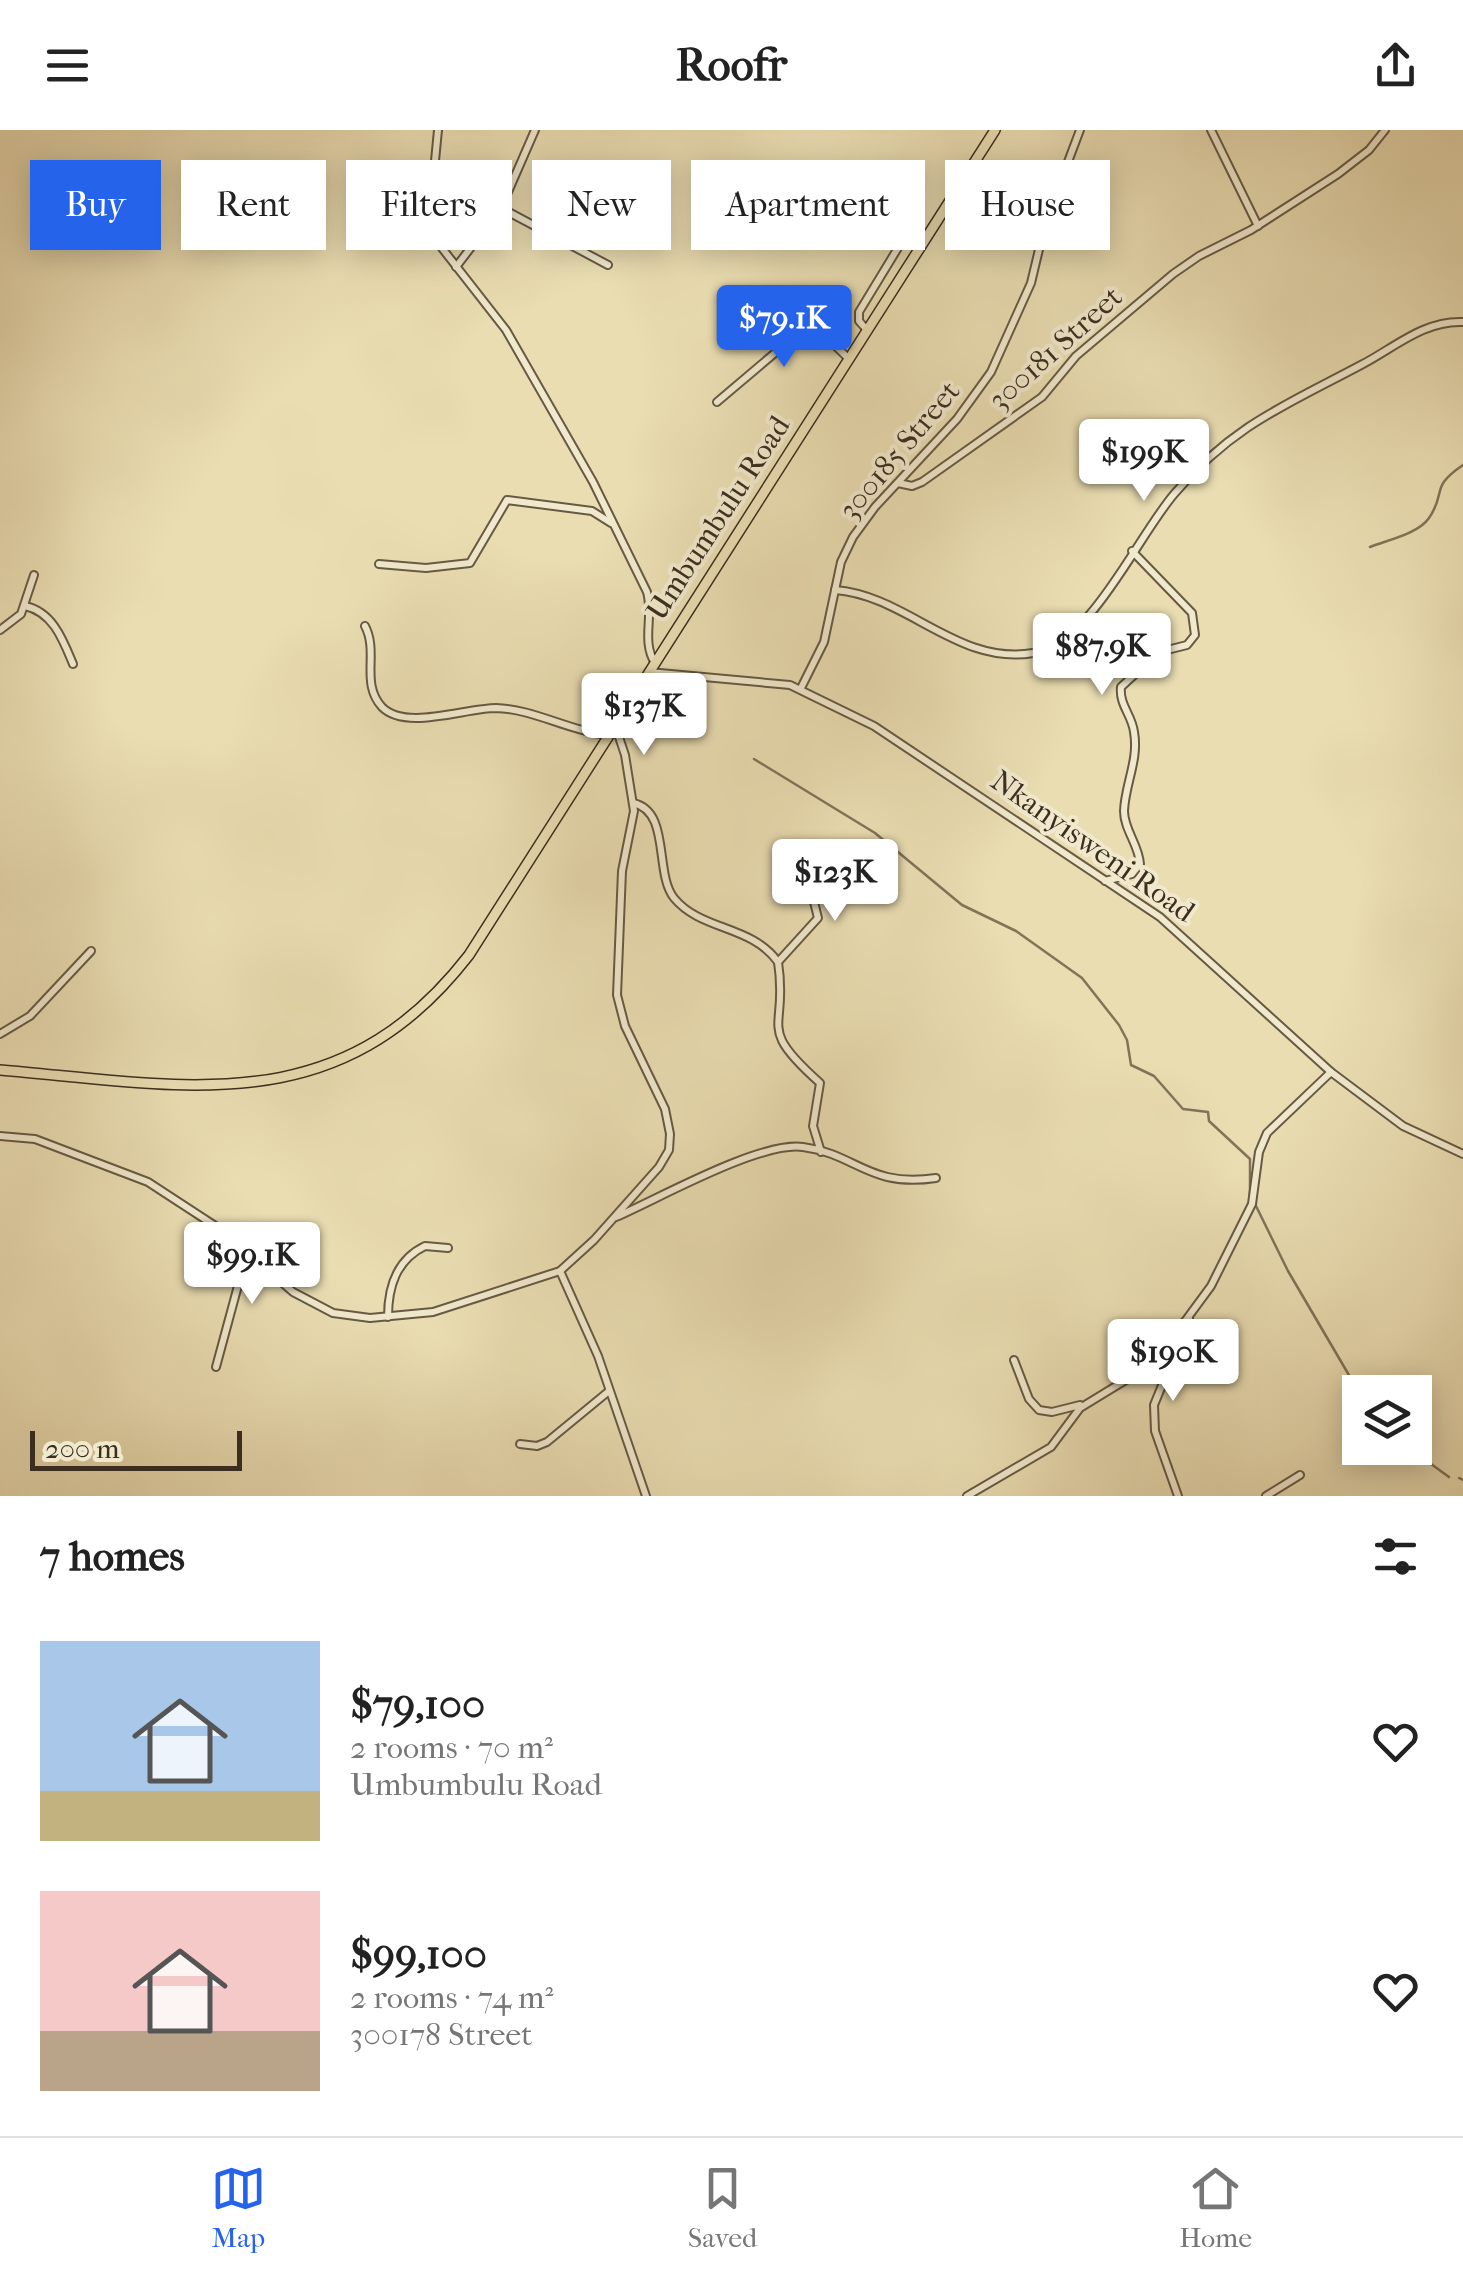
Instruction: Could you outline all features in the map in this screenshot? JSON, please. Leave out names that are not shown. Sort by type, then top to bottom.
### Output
[{"type":"main road","name":"Umbumbulu Road","points":[[0,1070],[177,1085],[241,1085],[304,1073],[366,1047],[415,1014],[469,954],[995,130]]},
{"type":"street","points":[[438,130],[430,218],[438,242],[506,330],[612,523],[650,599],[648,646],[652,668]]},
{"type":"street","points":[[512,183],[535,130]]},
{"type":"street","name":"300185 Street","points":[[801,688],[824,642],[835,590],[853,537],[958,419],[991,372],[1030,283],[1046,220],[1080,130]]},
{"type":"street","points":[[1211,130],[1258,226]]},
{"type":"street","name":"300181 Street","points":[[898,483],[912,486],[922,482],[1011,420],[1042,396],[1076,356],[1173,274],[1258,226],[1360,158],[1385,130]]},
{"type":"street","points":[[512,214],[608,265]]},
{"type":"street","points":[[456,267],[469,250]]},
{"type":"street","points":[[867,331],[858,320],[859,312],[897,250]]},
{"type":"street","points":[[835,590],[861,594],[927,628],[989,653],[1034,653],[1059,645],[1086,622],[1175,492],[1228,442],[1267,412],[1357,368],[1426,327],[1444,321],[1463,322]]},
{"type":"street","points":[[718,402],[808,324],[815,326],[849,360]]},
{"type":"street","points":[[380,564],[426,568],[470,564],[504,501],[592,511],[612,523]]},
{"type":"street","points":[[1105,881],[1132,874],[1140,864],[1124,811],[1136,745],[1134,728],[1121,701],[1122,687],[1159,652],[1187,646],[1195,635],[1192,612],[1132,551]]},
{"type":"street","points":[[0,630],[14,622],[25,606],[34,574]]},
{"type":"street","points":[[25,606],[41,611],[50,620],[73,664]]},
{"type":"street","points":[[0,1136],[35,1140],[128,1172],[237,1242],[308,1302],[342,1315],[388,1317],[464,1304],[560,1271],[580,1256],[659,1167],[669,1150],[670,1134],[664,1110],[618,1002],[622,871],[634,826],[626,755],[613,731],[584,732],[496,708],[411,719],[394,716],[382,706],[370,686],[371,641],[365,626]]},
{"type":"street","name":"Nkanyisweni Road","points":[[652,668],[801,688],[909,746],[1173,927],[1331,1072],[1403,1126],[1463,1154]]},
{"type":"street","points":[[633,803],[645,808],[656,826],[666,880],[676,900],[697,915],[756,939],[778,962]]},
{"type":"street","points":[[797,858],[789,877],[814,902],[818,918],[778,962],[778,1030],[786,1053],[820,1082],[813,1126],[821,1152]]},
{"type":"street","points":[[0,1034],[30,1016],[91,951]]},
{"type":"street","points":[[1014,1360],[1029,1400],[1039,1410],[1052,1412],[1085,1404],[1139,1372],[1190,1316],[1211,1286],[1252,1204],[1267,1133],[1331,1072]]},
{"type":"street","points":[[614,1217],[697,1178],[777,1150],[801,1146],[894,1180],[936,1178]]},
{"type":"street","points":[[216,1368],[239,1282],[237,1242]]},
{"type":"street","points":[[388,1317],[390,1286],[403,1263],[425,1246],[448,1248]]},
{"type":"street","points":[[560,1271],[610,1390],[646,1496]]},
{"type":"street","points":[[1178,1496],[1155,1431],[1154,1404],[1190,1316]]},
{"type":"street","points":[[520,1444],[537,1446],[547,1442],[610,1390]]},
{"type":"street","points":[[968,1496],[1052,1447],[1085,1404]]},
{"type":"street","points":[[1266,1496],[1300,1474]]},
{"type":"waterway","points":[[1370,547],[1424,524],[1442,485],[1463,465]]},
{"type":"waterway","points":[[754,759],[875,833],[962,905],[1016,931],[1082,978],[1119,1025],[1127,1040],[1131,1065],[1154,1076],[1183,1109],[1208,1112],[1209,1121],[1250,1159],[1250,1200]]},
{"type":"waterway","points":[[1255,1204],[1288,1271],[1349,1375]]},
{"type":"waterway","points":[[1432,1465],[1449,1477]]},
{"type":"waterway","points":[[1459,1478],[1463,1480]]}]
